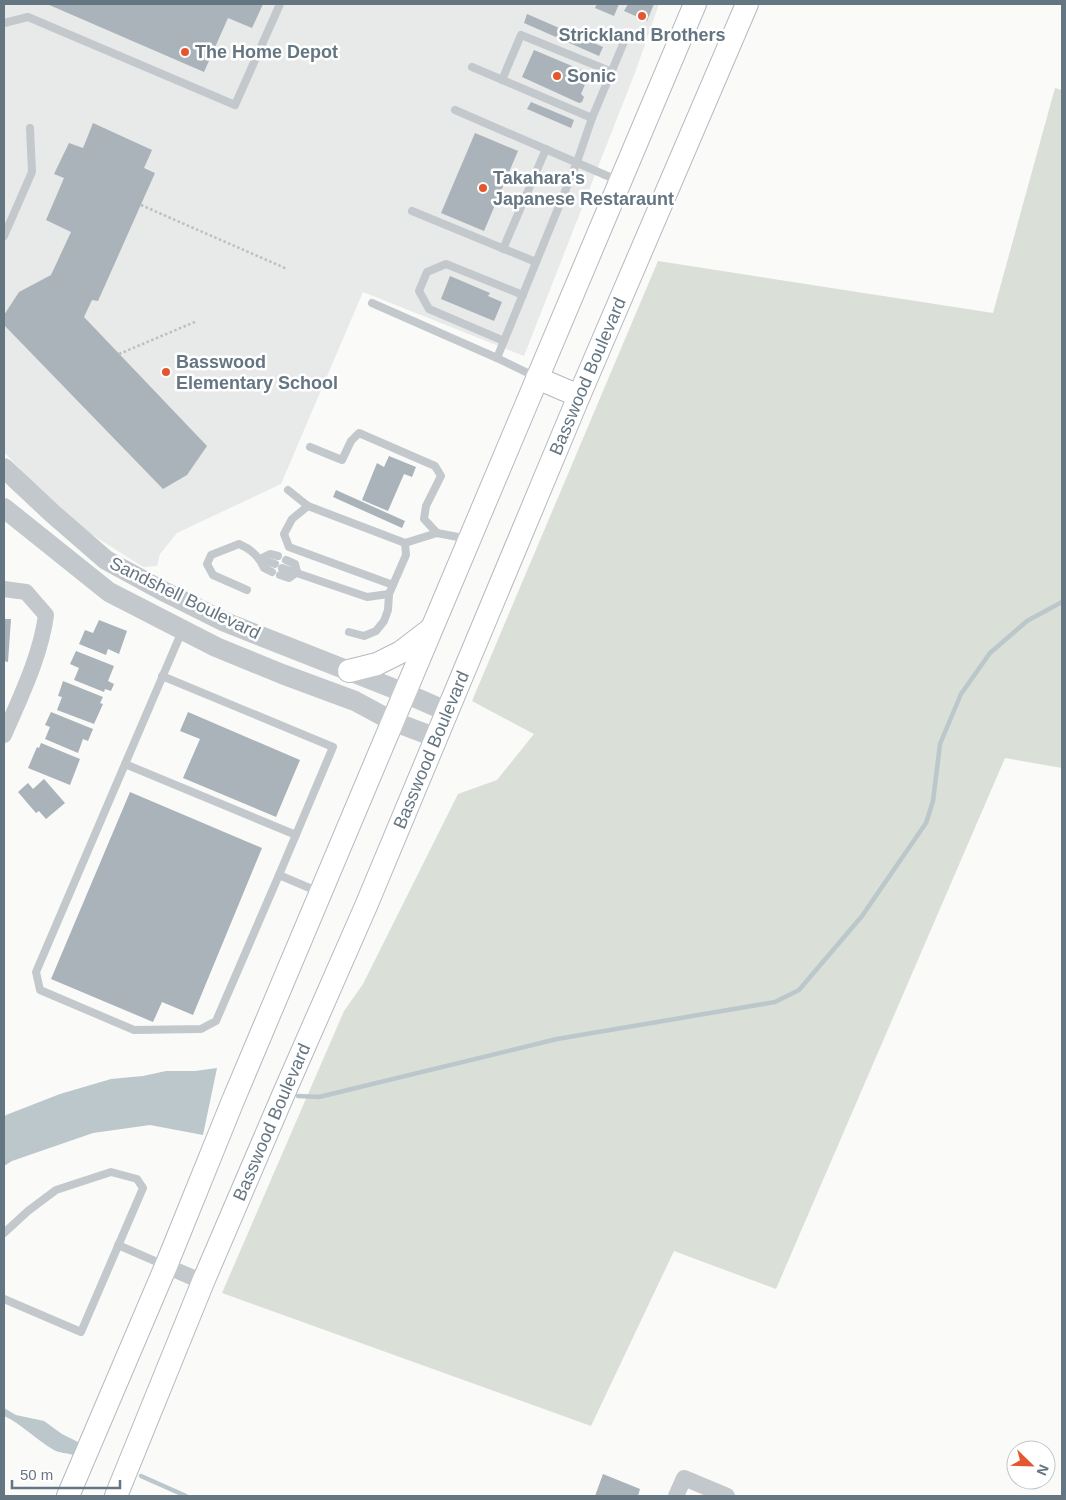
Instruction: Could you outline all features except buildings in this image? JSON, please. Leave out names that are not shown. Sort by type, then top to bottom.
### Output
[{"type":"main road","points":[[68,1496],[166,1266],[392,721],[695,4]]},
{"type":"main road","name":"Basswood Boulevard","points":[[116,1496],[203,1282],[366,906],[747,4]]},
{"type":"main road","points":[[537,378],[580,396]]},
{"type":"main road","points":[[349,670],[377,664],[401,652],[432,629]]},
{"type":"street","name":"Sandshell Boulevard","points":[[4,468],[106,560],[224,622],[405,692],[448,712]]},
{"type":"street","name":"Sandshell Boulevard","points":[[4,508],[108,592],[216,647],[355,701],[392,721],[437,738]]},
{"type":"street","points":[[4,589],[26,592],[46,615],[43,636],[4,735]]},
{"type":"street","points":[[166,1266],[203,1282]]},
{"type":"street","points":[[676,1496],[684,1478],[727,1496]]},
{"type":"lane","points":[[4,24],[28,16],[236,105],[280,4]]},
{"type":"lane","points":[[502,80],[521,35],[612,72]]},
{"type":"lane","points":[[497,358],[624,42]]},
{"type":"lane","points":[[472,67],[592,118]]},
{"type":"lane","points":[[456,110],[620,181]]},
{"type":"lane","points":[[4,236],[32,172],[30,128]]},
{"type":"lane","points":[[503,249],[546,149]]},
{"type":"lane","points":[[412,211],[536,262]]},
{"type":"lane","points":[[504,340],[429,308],[419,291],[427,272],[446,264],[523,295]]},
{"type":"lane","points":[[372,303],[497,358],[537,378]]},
{"type":"lane","points":[[310,447],[342,460],[351,441],[359,433],[435,466],[441,476],[429,500],[424,519],[437,533]]},
{"type":"lane","points":[[288,490],[308,506],[405,544],[437,533],[470,539]]},
{"type":"lane","points":[[308,506],[292,519],[284,534],[289,547],[394,585]]},
{"type":"lane","points":[[247,590],[213,575],[208,564],[211,554],[239,544],[249,548],[260,559],[264,568],[275,564],[270,554],[260,559]]},
{"type":"lane","points":[[348,632],[364,636],[376,631],[384,621],[388,610],[389,594],[406,555],[405,544]]},
{"type":"lane","points":[[283,567],[366,597],[389,594]]},
{"type":"lane","points":[[162,676],[333,747],[216,1021],[201,1029],[134,1030],[40,990],[36,972],[162,676],[182,630]]},
{"type":"lane","points":[[125,764],[296,835]]},
{"type":"lane","points":[[279,875],[320,893]]},
{"type":"lane","points":[[4,1233],[28,1211],[56,1190],[111,1172],[138,1179],[143,1188],[81,1332],[4,1299]]},
{"type":"lane","points":[[118,1245],[166,1266]]},
{"type":"path","points":[[141,205],[287,269]]},
{"type":"path","points":[[120,354],[197,321]]},
{"type":"shaded area","points":[[4,4],[659,4],[636,70],[524,356],[363,292],[281,484],[177,533],[160,554],[157,566],[143,567],[91,534],[47,498],[4,452]]},
{"type":"shaded area","points":[[1055,88],[1062,90],[1062,768],[1005,758],[776,1289],[674,1251],[591,1426],[222,1293],[344,1011],[363,984],[458,794],[497,780],[534,734],[472,701],[658,261],[993,313]]},
{"type":"shaded area","points":[[217,1068],[203,1135],[150,1125],[93,1133],[12,1161],[4,1166],[4,1117],[6,1115],[60,1094],[111,1079],[143,1076],[166,1071],[195,1071]]},
{"type":"shaded area","points":[[4,1408],[16,1415],[44,1421],[62,1434],[78,1442],[73,1455],[56,1451],[47,1446],[17,1423],[4,1416]]},
{"type":"waterway","points":[[298,1096],[319,1097],[557,1039],[775,1002],[799,990],[862,916],[926,823],[933,801],[940,744],[961,694],[990,653],[1027,621],[1062,602]]},
{"type":"waterway","points":[[141,1476],[186,1496]]},
{"type":"place","name":"Strickland Brothers","points":[[642,16]]},
{"type":"place","name":"The Home Depot","points":[[185,52]]},
{"type":"place","name":"Sonic","points":[[557,76]]},
{"type":"place","name":"Takahara's Japanese Restaraunt","points":[[483,188]]},
{"type":"place","name":"Basswood Elementary School","points":[[166,372]]}]
